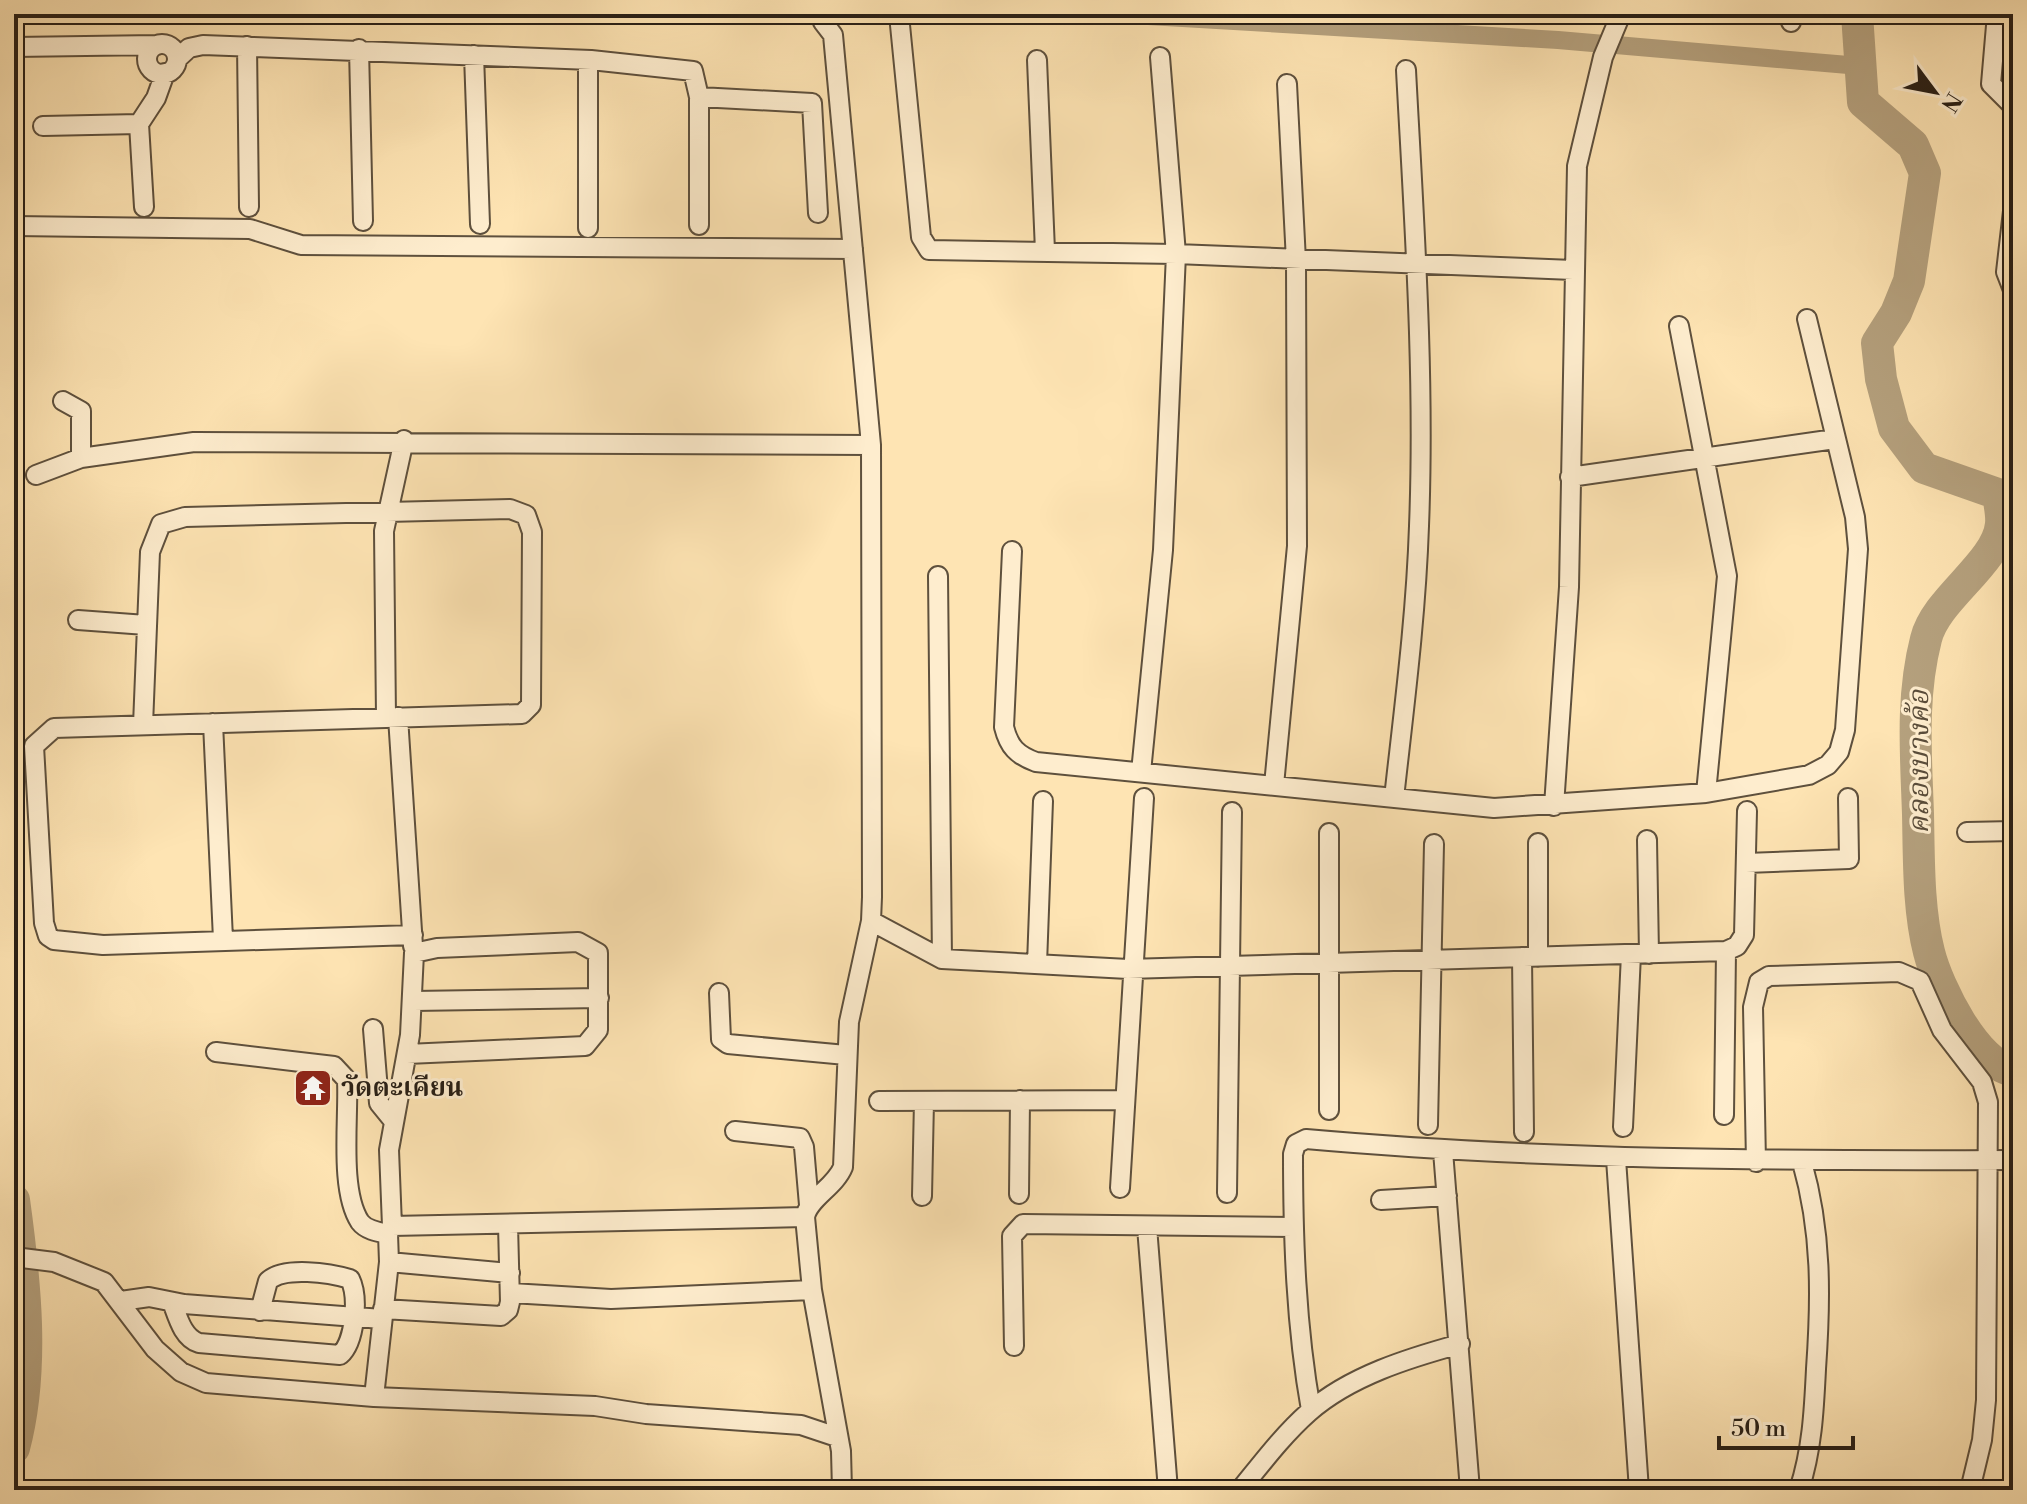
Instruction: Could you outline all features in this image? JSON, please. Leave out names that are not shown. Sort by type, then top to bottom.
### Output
[{"type":"street","points":[[1997,14],[1991,84],[2013,106]]},
{"type":"street","points":[[1554,806],[1568,601],[1577,166],[1603,57],[1620,18]]},
{"type":"street","points":[[216,1052],[334,1066],[342,1073],[347,1080],[349,1183],[361,1223],[372,1231],[390,1230],[405,1223],[508,1225],[807,1211],[834,1184],[843,1167],[849,1022],[871,921],[871,445],[833,35],[823,22]]},
{"type":"street","points":[[900,25],[924,247],[935,251],[1176,254],[1573,270]]},
{"type":"street","points":[[144,207],[139,124],[171,66],[189,48],[203,45],[359,49],[588,60],[693,71],[699,97],[699,225]]},
{"type":"street","points":[[14,47],[171,46],[171,66]]},
{"type":"street","points":[[247,46],[249,207]]},
{"type":"street","points":[[359,49],[363,221]]},
{"type":"street","points":[[474,55],[480,224]]},
{"type":"street","points":[[1141,772],[1163,550],[1176,254],[1160,57]]},
{"type":"street","points":[[588,60],[588,228]]},
{"type":"street","points":[[1037,60],[1045,251]]},
{"type":"street","points":[[1394,798],[1412,639],[1419,523],[1416,263],[1406,70]]},
{"type":"street","points":[[1274,785],[1297,546],[1296,261],[1287,84]]},
{"type":"street","points":[[699,97],[812,103],[818,213]]},
{"type":"street","points":[[43,126],[139,124]]},
{"type":"street","points":[[2013,211],[2006,272],[2013,290]]},
{"type":"street","points":[[14,226],[250,229],[301,245],[853,249]]},
{"type":"street","points":[[1012,551],[1004,727],[1008,742],[1019,756],[1036,762],[1494,808],[1706,793],[1809,775],[1828,765],[1839,752],[1845,730],[1858,549],[1855,517],[1807,319]]},
{"type":"street","points":[[1679,326],[1701,457],[1724,550],[1727,576],[1706,793]]},
{"type":"street","points":[[63,401],[81,411],[81,458]]},
{"type":"street","points":[[1570,477],[1835,439]]},
{"type":"street","points":[[36,475],[81,458],[194,442],[404,440],[871,445]]},
{"type":"street","points":[[374,1397],[389,1262],[392,1119],[407,1054],[414,1001],[413,944],[392,717],[384,531],[404,440]]},
{"type":"street","points":[[143,725],[146,625],[154,536],[161,524],[175,518],[510,509],[526,515],[532,532],[531,705],[518,715],[54,728],[34,746],[48,936],[62,943],[92,945],[223,939],[413,944],[437,948],[578,942],[598,953],[598,1030],[585,1046],[572,1050],[407,1054]]},
{"type":"street","points":[[938,576],[942,959]]},
{"type":"street","points":[[78,620],[146,625]]},
{"type":"street","points":[[213,723],[223,939]]},
{"type":"street","points":[[1120,1188],[1144,798]]},
{"type":"street","points":[[1746,863],[1849,859],[1848,798]]},
{"type":"street","points":[[1037,964],[1043,801]]},
{"type":"street","points":[[871,921],[942,959],[1134,969],[1726,951],[1737,946],[1744,935],[1747,811]]},
{"type":"street","points":[[1227,1193],[1232,812]]},
{"type":"street","points":[[1967,832],[2013,831]]},
{"type":"street","points":[[1329,833],[1329,1110]]},
{"type":"street","points":[[1623,1127],[1640,954],[1647,840]]},
{"type":"street","points":[[1524,1132],[1530,957],[1538,843]]},
{"type":"street","points":[[1428,1125],[1434,844]]},
{"type":"street","points":[[1724,1115],[1726,951]]},
{"type":"street","points":[[1756,1162],[1753,1007],[1759,982],[1769,976],[1899,972],[1920,981],[1942,1030],[1982,1082],[1988,1102],[1985,1160],[1986,1400],[1982,1440],[1970,1490]]},
{"type":"street","points":[[719,993],[718,1025],[721,1039],[728,1044],[846,1055]]},
{"type":"street","points":[[414,1001],[599,998]]},
{"type":"street","points":[[373,1029],[379,1103],[381,1111],[392,1119]]},
{"type":"street","points":[[1019,1194],[1020,1100]]},
{"type":"street","points":[[879,1101],[1125,1100]]},
{"type":"street","points":[[922,1196],[924,1101]]},
{"type":"street","points":[[735,1131],[800,1138],[804,1147],[812,1290],[843,1466],[842,1490]]},
{"type":"street","points":[[1311,1410],[1302,1358],[1293,1227],[1293,1154],[1296,1144],[1306,1139],[1443,1151],[1616,1159],[1756,1162],[2013,1160]]},
{"type":"street","points":[[1443,1151],[1470,1490]]},
{"type":"street","points":[[1616,1159],[1639,1490]]},
{"type":"street","points":[[1799,1490],[1812,1437],[1820,1307],[1816,1214],[1802,1162]]},
{"type":"street","points":[[1381,1200],[1447,1196]]},
{"type":"street","points":[[1014,1346],[1012,1236],[1016,1228],[1023,1224],[1293,1227]]},
{"type":"street","points":[[121,1301],[138,1297],[260,1311],[352,1317],[382,1314],[501,1316],[508,1310],[511,1293],[508,1225]]},
{"type":"street","points":[[1147,1227],[1168,1490]]},
{"type":"street","points":[[14,1257],[54,1262],[104,1282],[155,1349],[181,1372],[206,1383],[374,1397],[595,1406],[698,1419],[801,1425],[837,1437]]},
{"type":"street","points":[[389,1262],[510,1273]]},
{"type":"street","points":[[172,1302],[191,1340],[328,1356],[345,1351],[355,1288],[350,1279],[338,1275],[280,1274],[271,1277],[264,1289],[260,1311]]},
{"type":"street","points":[[511,1293],[611,1299],[812,1290]]},
{"type":"street","points":[[1240,1490],[1273,1448],[1311,1410],[1349,1386],[1410,1357],[1460,1344]]},
{"type":"waterway","points":[[1114,14],[1558,40],[1860,66]]},
{"type":"waterway","name":"คลองบางค้อ","points":[[1857,14],[1863,102],[1913,145],[1925,173],[1909,281],[1896,313],[1877,343],[1881,379],[1894,428],[1924,468],[1998,494],[2001,524],[1997,539],[1978,567],[1941,609],[1926,639],[1916,704],[1916,748],[1920,883],[1929,952],[1960,1022],[1986,1055],[2013,1071]]},
{"type":"waterway","points":[[14,1200],[26,1324],[24,1387],[14,1448]]},
{"type":"place","name":"วัดตะเคียน","points":[[313,1088]]}]
